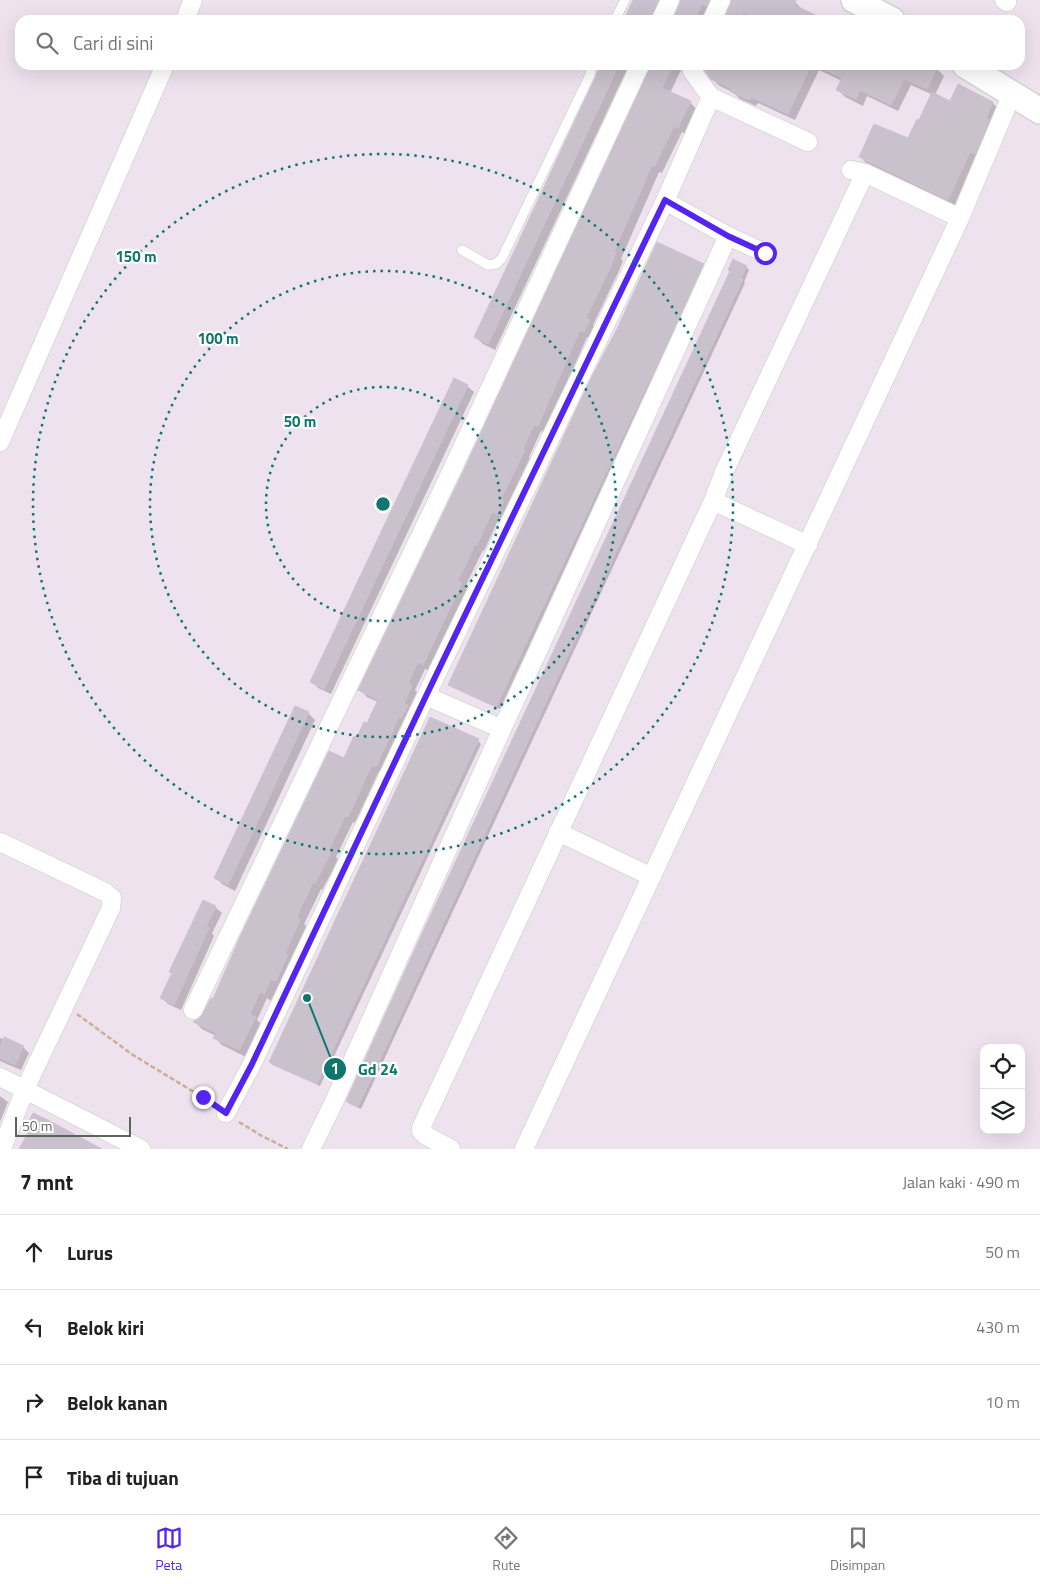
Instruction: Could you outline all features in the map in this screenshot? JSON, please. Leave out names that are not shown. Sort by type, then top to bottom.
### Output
[{"type":"street","points":[[187,15],[193,0]]},
{"type":"street","points":[[663,15],[670,0]]},
{"type":"street","points":[[714,15],[721,0]]},
{"type":"street","points":[[854,0],[882,15]]},
{"type":"street","points":[[0,442],[163,70]]},
{"type":"street","points":[[193,1010],[452,470],[638,70]]},
{"type":"street","points":[[692,70],[711,97],[808,142]]},
{"type":"street","points":[[971,70],[1009,100],[1040,111]]},
{"type":"street","points":[[226,1113],[252,1064],[426,696],[665,200],[711,97]]},
{"type":"street","points":[[524,1149],[960,218],[1009,100]]},
{"type":"street","points":[[452,1149],[425,1135],[421,1128],[712,501],[724,470],[858,172],[960,218]]},
{"type":"street","points":[[665,200],[728,236],[765,253]]},
{"type":"street","points":[[311,1149],[728,236]]},
{"type":"street","points":[[712,501],[808,545]]},
{"type":"street","points":[[426,696],[502,729]]},
{"type":"street","points":[[558,832],[652,877]]},
{"type":"street","points":[[0,842],[105,892],[112,898],[111,908],[26,1089],[2,1149]]},
{"type":"street","points":[[0,1077],[141,1149]]},
{"type":"lane","points":[[617,15],[625,0]]},
{"type":"lane","points":[[462,250],[488,265],[496,264],[502,258],[591,70]]},
{"type":"path","points":[[66,1005],[133,1055],[203,1097],[262,1136],[288,1149]]},
{"type":"building","points":[[633,0],[658,0],[653,15],[626,15]]},
{"type":"building","points":[[680,0],[709,0],[707,6],[702,4],[696,15],[675,15]]},
{"type":"building","points":[[731,0],[796,0],[794,5],[815,15],[749,15],[743,12],[742,15],[726,15]]},
{"type":"building","points":[[599,70],[617,70],[488,344],[474,337]]},
{"type":"building","points":[[648,70],[671,70],[662,88],[691,101],[678,128],[674,126],[654,167],[652,165],[614,252],[616,253],[610,268],[586,318],[590,320],[584,332],[580,330],[538,426],[534,425],[523,449],[525,450],[501,499],[504,500],[497,514],[492,512],[477,545],[475,544],[458,581],[462,583],[423,665],[418,662],[408,684],[412,686],[404,704],[408,705],[401,718],[399,717],[376,767],[372,765],[348,817],[345,816],[329,850],[331,851],[326,862],[315,883],[313,882],[297,917],[300,919],[285,954],[288,955],[276,981],[271,979],[264,994],[260,992],[250,1014],[256,1017],[239,1050],[213,1038],[216,1033],[193,1022],[202,1015],[211,998],[213,999],[240,937],[329,751],[344,758],[354,736],[357,737],[364,722],[367,723],[378,700],[358,690],[462,474]]},
{"type":"building","points":[[704,70],[809,70],[788,114],[751,97],[749,100],[731,92],[732,89],[711,79]]},
{"type":"building","points":[[825,70],[936,70],[927,89],[904,79],[891,105],[860,90],[856,99],[836,90],[842,78]]},
{"type":"building","points":[[958,84],[993,102],[986,118],[989,120],[976,152],[975,154],[970,152],[948,200],[859,157],[874,124],[908,138],[932,92],[950,101]]},
{"type":"building","points":[[657,242],[704,264],[496,707],[448,685],[589,382],[617,329]]},
{"type":"building","points":[[733,259],[747,266],[741,278],[743,279],[358,1107],[346,1101],[730,271],[728,270]]},
{"type":"building","points":[[454,378],[468,385],[324,689],[310,682]]},
{"type":"building","points":[[295,706],[309,712],[228,885],[214,878]]},
{"type":"building","points":[[430,717],[479,739],[317,1084],[269,1062]]},
{"type":"building","points":[[203,900],[216,906],[206,927],[209,928],[174,1005],[160,998],[172,973],[169,972]]},
{"type":"building","points":[[4,1037],[24,1046],[15,1065],[0,1058],[0,1047]]},
{"type":"building","points":[[33,1113],[102,1149],[19,1149],[29,1131],[25,1129]]},
{"type":"place","name":"Gd 24","points":[[307,998]]},
{"type":"route","points":[[203,1097],[226,1113],[252,1064],[426,696],[665,200],[728,236],[765,253]]}]
